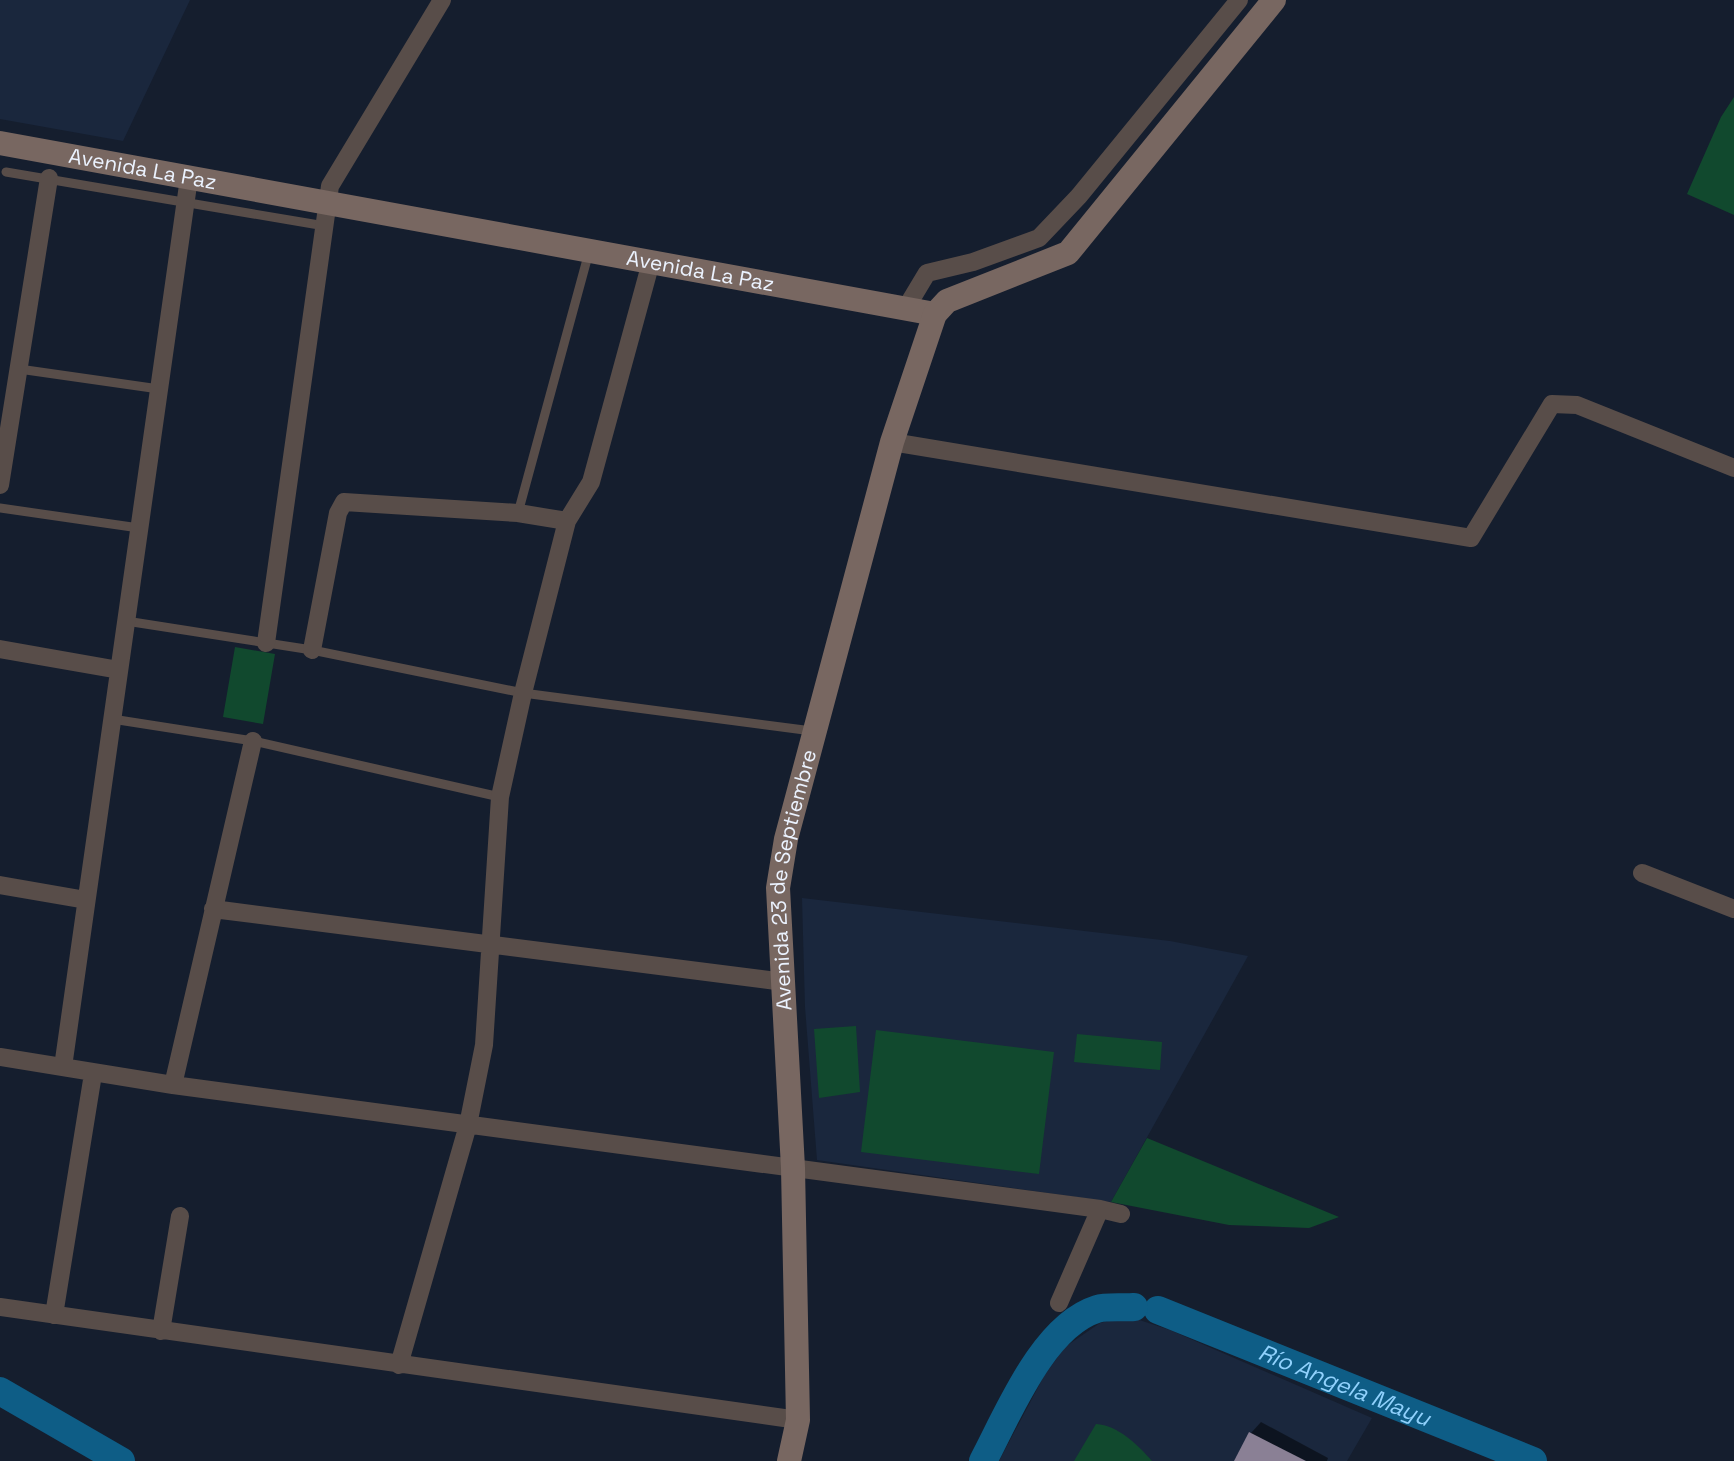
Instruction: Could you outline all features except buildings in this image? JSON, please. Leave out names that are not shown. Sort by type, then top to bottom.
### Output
[{"type":"main road","points":[[935,314],[947,301],[1068,253],[1274,0]]},
{"type":"main road","name":"Avenida La Paz","points":[[0,143],[187,190],[327,214],[590,251],[935,314]]},
{"type":"main road","name":"Avenida 23 de Septiembre","points":[[789,1461],[798,1420],[793,1168],[778,888],[786,839],[813,732],[892,442],[935,314]]},
{"type":"street","points":[[266,643],[330,186],[442,0]]},
{"type":"street","points":[[906,309],[926,273],[973,262],[1039,238],[1079,196],[1239,0]]},
{"type":"street","points":[[0,485],[48,178]]},
{"type":"street","points":[[63,1067],[187,190]]},
{"type":"street","points":[[399,1365],[468,1125],[484,1045],[500,797],[523,693],[567,521],[591,482],[652,262]]},
{"type":"street","points":[[892,442],[1471,538],[1552,404],[1577,405],[1734,468]]},
{"type":"street","points":[[312,650],[338,513],[344,502],[518,513],[567,521]]},
{"type":"street","points":[[0,649],[119,670]]},
{"type":"street","points":[[173,1085],[253,741]]},
{"type":"street","points":[[1642,873],[1734,909]]},
{"type":"street","points":[[0,885],[86,900]]},
{"type":"street","points":[[213,909],[784,982]]},
{"type":"street","points":[[0,1057],[93,1074],[1100,1209],[1121,1214]]},
{"type":"street","points":[[54,1315],[93,1074]]},
{"type":"street","points":[[1059,1303],[1100,1209]]},
{"type":"street","points":[[161,1331],[180,1216]]},
{"type":"street","points":[[0,1307],[798,1420]]},
{"type":"lane","points":[[6,172],[187,190]]},
{"type":"lane","points":[[518,513],[590,251]]},
{"type":"lane","points":[[19,369],[159,389]]},
{"type":"lane","points":[[0,508],[139,528]]},
{"type":"lane","points":[[126,621],[312,650],[523,693],[813,732]]},
{"type":"lane","points":[[112,719],[253,741],[500,797]]},
{"type":"shaded area","points":[[0,0],[190,0],[123,141],[0,119]]},
{"type":"shaded area","points":[[802,898],[1170,941],[1248,956],[1111,1202],[817,1160],[805,1007]]},
{"type":"shaded area","points":[[1127,1316],[1170,1330],[1372,1418],[1347,1461],[999,1461],[1044,1376],[1065,1347],[1100,1323]]},
{"type":"green space","points":[[1734,97],[1734,215],[1687,194],[1721,117]]},
{"type":"green space","points":[[235,647],[275,654],[263,724],[223,717]]},
{"type":"green space","points":[[856,1026],[860,1092],[819,1098],[814,1029]]},
{"type":"green space","points":[[876,1030],[1054,1052],[1039,1174],[861,1152]]},
{"type":"green space","points":[[1077,1034],[1162,1042],[1160,1070],[1074,1062]]},
{"type":"green space","points":[[1147,1138],[1339,1217],[1309,1228],[1229,1225],[1111,1202]]},
{"type":"green space","points":[[1096,1424],[1120,1432],[1152,1461],[1074,1461]]},
{"type":"waterway","name":"Río Angela Mayu","points":[[983,1461],[1029,1374],[1060,1333],[1078,1318],[1097,1309],[1134,1307]]},
{"type":"waterway","name":"Río Angela Mayu","points":[[1158,1310],[1533,1461]]},
{"type":"waterway","name":"Río Angela Mayu","points":[[0,1391],[121,1461]]}]
